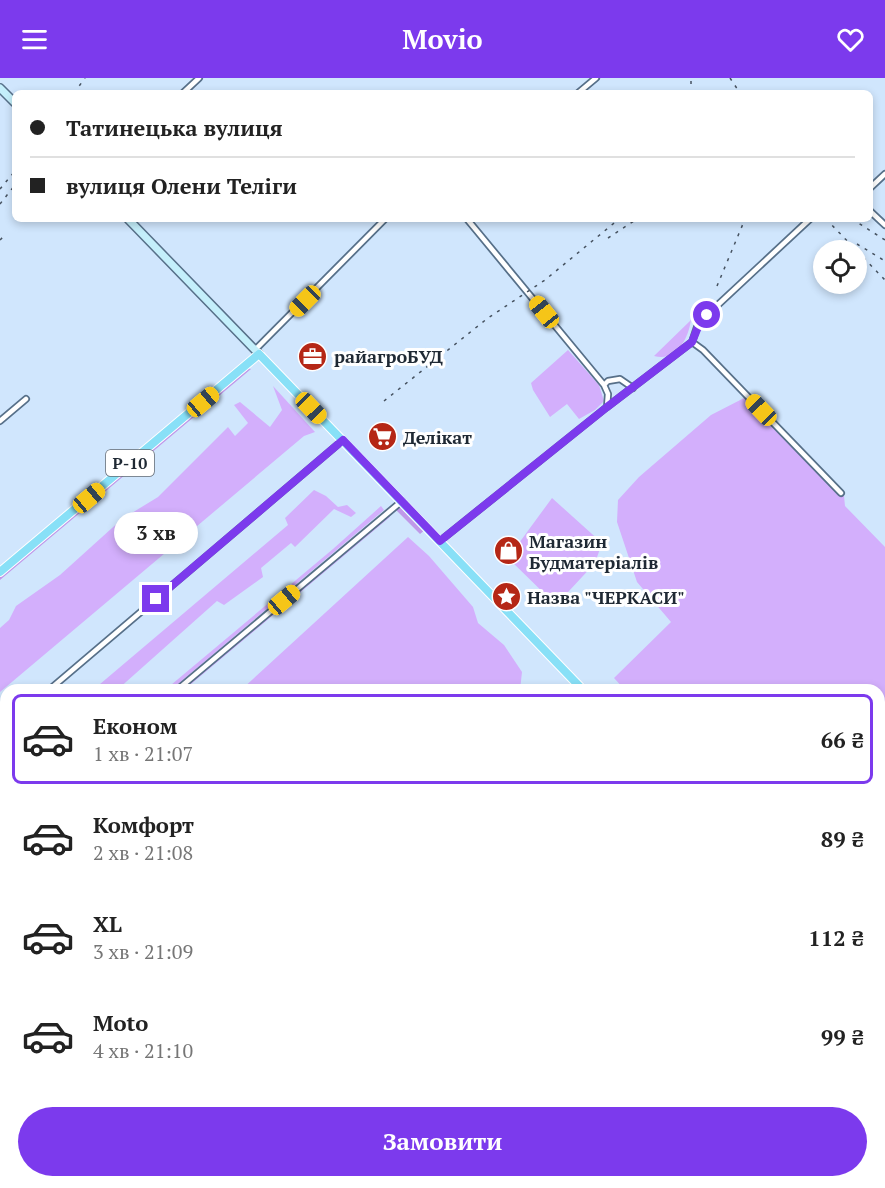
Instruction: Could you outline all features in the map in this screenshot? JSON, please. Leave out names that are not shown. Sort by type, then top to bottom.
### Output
[{"type":"main road","points":[[0,88],[12,100]]},
{"type":"main road","points":[[131,222],[577,684]]},
{"type":"main road","name":"Р-10","points":[[0,572],[257,352]]},
{"type":"street","points":[[186,90],[199,78]]},
{"type":"street","points":[[582,90],[596,78]]},
{"type":"street","points":[[873,185],[885,174]]},
{"type":"street","points":[[873,214],[885,225]]},
{"type":"street","points":[[257,352],[383,222]]},
{"type":"street","points":[[469,222],[604,385],[608,394],[607,407]]},
{"type":"street","points":[[440,541],[692,342],[698,327],[707,315],[807,222]]},
{"type":"street","points":[[692,342],[703,350],[842,493]]},
{"type":"street","points":[[604,385],[608,381],[620,379],[633,388]]},
{"type":"street","points":[[0,421],[26,399]]},
{"type":"street","points":[[56,684],[343,440]]},
{"type":"street","points":[[184,684],[402,501]]},
{"type":"shaded area","points":[[691,320],[684,341],[675,352],[669,356],[654,356]]},
{"type":"shaded area","points":[[568,350],[599,385],[604,401],[595,410],[579,419],[567,404],[550,417],[531,383]]},
{"type":"shaded area","points":[[248,368],[251,369],[0,580],[0,575]]},
{"type":"shaded area","points":[[273,386],[315,432],[304,436],[10,684],[0,684],[0,628],[9,620],[16,606],[60,575],[122,519],[158,497],[228,427],[235,436],[248,423],[234,405],[240,402],[270,427],[282,410]]},
{"type":"shaded area","points":[[748,396],[844,496],[845,506],[885,547],[885,684],[620,684],[614,678],[671,622],[637,582],[617,522],[618,500],[639,477],[711,415]]},
{"type":"shaded area","points":[[314,490],[326,496],[338,507],[347,505],[356,513],[351,517],[334,509],[295,547],[291,543],[261,568],[263,577],[224,605],[217,601],[124,684],[100,684],[288,525],[285,518]]},
{"type":"shaded area","points":[[552,498],[602,543],[595,563],[556,605],[508,558]]},
{"type":"shaded area","points":[[403,504],[426,529],[420,534],[396,510]]},
{"type":"shaded area","points":[[381,506],[384,510],[178,684],[172,684]]},
{"type":"shaded area","points":[[388,515],[390,517],[191,684],[186,684]]},
{"type":"shaded area","points":[[408,537],[429,556],[473,607],[478,623],[504,645],[522,672],[521,684],[248,684]]},
{"type":"railway","points":[[76,90],[85,78]]},
{"type":"railway","points":[[691,78],[691,90]]},
{"type":"railway","points":[[730,78],[738,90]]},
{"type":"railway","points":[[0,189],[12,175]]},
{"type":"railway","points":[[0,204],[12,189]]},
{"type":"railway","points":[[384,401],[488,318],[545,280],[615,222]]},
{"type":"railway","points":[[608,238],[632,222]]},
{"type":"railway","points":[[717,286],[744,222]]},
{"type":"railway","points":[[829,222],[885,280]]},
{"type":"railway","points":[[857,222],[885,240]]},
{"type":"railway","points":[[0,240],[3,237]]},
{"type":"railway","points":[[867,250],[885,261]]},
{"type":"place","name":"райагроБУД","points":[[313,356]]},
{"type":"place","name":"Делікат","points":[[382,437]]},
{"type":"place","name":"Магазин Будматеріалів","points":[[508,551]]},
{"type":"place","name":"Назва \"ЧЕРКАСИ\"","points":[[506,597]]},
{"type":"route","points":[[156,599],[343,440],[440,541],[692,342],[698,327],[707,315]]}]
